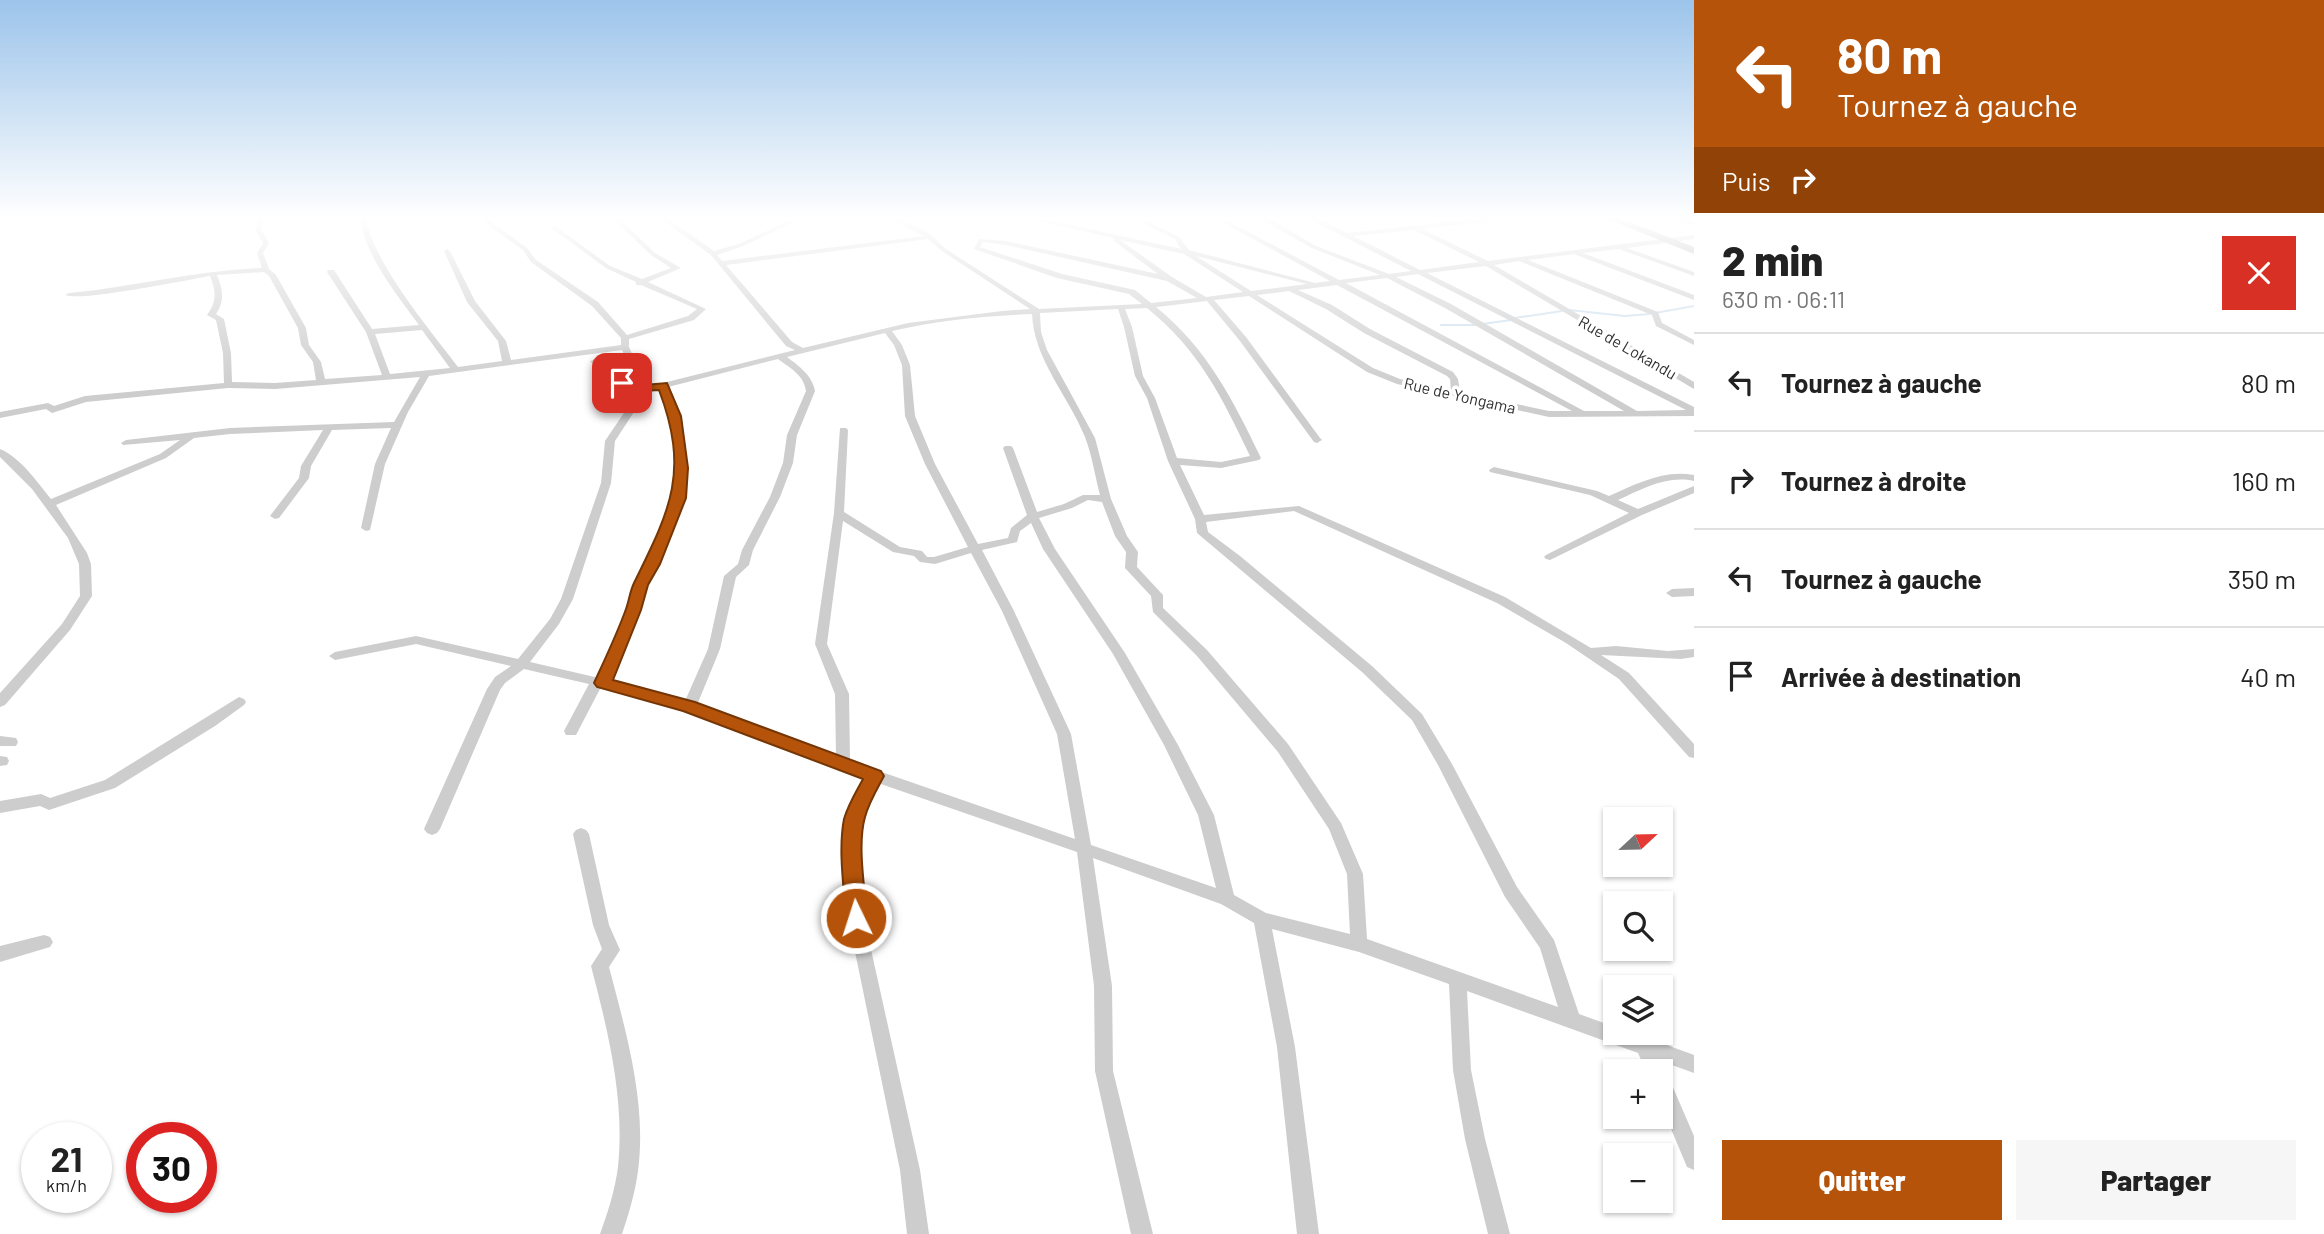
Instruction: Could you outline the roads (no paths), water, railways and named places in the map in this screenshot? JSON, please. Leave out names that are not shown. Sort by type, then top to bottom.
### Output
[{"type":"street","points":[[214,274],[221,293],[218,307],[211,315],[220,319],[228,353],[228,385]]},
{"type":"street","points":[[69,295],[219,274]]},
{"type":"street","points":[[270,274],[302,328],[305,345],[317,362],[321,383]]},
{"type":"street","points":[[332,274],[370,332],[387,377]]},
{"type":"street","points":[[387,274],[456,370]]},
{"type":"street","points":[[458,274],[471,302],[502,341],[507,363]]},
{"type":"street","points":[[551,274],[595,304],[625,343],[644,390]]},
{"type":"street","points":[[0,415],[48,406],[52,410],[85,399],[228,385],[321,383],[426,374],[507,363],[625,343],[691,318],[702,309],[621,274]]},
{"type":"street","points":[[639,283],[663,274]]},
{"type":"street","points":[[731,274],[789,344],[800,350]]},
{"type":"street","points":[[980,274],[1036,310]]},
{"type":"street","points":[[1053,274],[1132,292],[1168,321],[1206,364],[1228,399],[1256,458],[1221,465],[1173,461]]},
{"type":"street","points":[[1144,274],[1169,279]]},
{"type":"street","points":[[1162,274],[1206,299],[1243,340],[1317,440]]},
{"type":"street","name":"Rue de Yongama","points":[[1218,274],[1381,376],[1540,412],[1694,412]]},
{"type":"street","points":[[1277,274],[1318,284]]},
{"type":"street","points":[[1319,274],[1583,413]]},
{"type":"street","points":[[1380,274],[1501,335],[1636,413]]},
{"type":"street","points":[[611,386],[644,390],[908,325],[1036,310],[1147,306],[1416,274]]},
{"type":"street","points":[[1422,274],[1694,412]]},
{"type":"street","name":"Rue de Lokandu","points":[[1504,274],[1694,386]]},
{"type":"street","points":[[1554,274],[1579,281],[1655,314],[1659,324],[1694,343]]},
{"type":"street","points":[[1631,274],[1694,298]]},
{"type":"street","points":[[1290,288],[1450,374],[1454,379],[1456,394]]},
{"type":"street","points":[[1121,308],[1139,376],[1151,398],[1173,461],[1200,519],[1203,533],[1367,669],[1417,717],[1445,764],[1511,892],[1548,945],[1571,1018]]},
{"type":"street","points":[[1036,310],[1037,332],[1043,350],[1090,438],[1106,499],[1121,536],[1132,552],[1131,568],[1157,595],[1157,609],[1202,653],[1283,748],[1336,827],[1355,874],[1359,944]]},
{"type":"street","points":[[370,332],[426,327]]},
{"type":"street","points":[[888,331],[898,345],[906,365],[910,416],[930,464],[1008,611],[1064,734],[1084,847],[1103,986],[1104,1071],[1142,1234]]},
{"type":"street","points":[[689,707],[714,649],[730,576],[743,565],[744,556],[768,512],[789,463],[791,436],[805,410],[811,390],[807,376],[779,356]]},
{"type":"street","points":[[594,362],[609,364],[626,388]]},
{"type":"street","points":[[366,528],[380,464],[397,425],[426,374]]},
{"type":"street","points":[[571,731],[600,682],[634,610],[640,585],[653,564],[679,498],[681,447],[675,416],[663,386]]},
{"type":"street","points":[[432,829],[494,689],[500,680],[520,666],[555,621],[567,599],[606,483],[610,441],[644,390]]},
{"type":"street","points":[[1666,413],[1694,423]]},
{"type":"street","points":[[126,443],[191,436],[397,425]]},
{"type":"street","points":[[275,516],[304,478],[306,466],[329,428]]},
{"type":"street","points":[[843,430],[839,513],[821,644],[842,694],[843,763]]},
{"type":"street","points":[[51,503],[163,456],[191,436]]},
{"type":"street","points":[[1008,448],[1033,516],[1049,549],[1119,653],[1195,792],[1206,815],[1227,900]]},
{"type":"street","points":[[0,452],[9,458],[51,503],[85,562],[83,579],[86,596],[66,627],[0,702]]},
{"type":"street","points":[[1494,470],[1612,499],[1638,513]]},
{"type":"street","points":[[1612,499],[1664,478],[1682,474],[1694,478]]},
{"type":"street","points":[[1550,556],[1694,489]]},
{"type":"street","points":[[839,513],[897,550],[935,561],[975,548],[1013,540],[1015,530],[1033,516],[1068,506],[1087,497],[1106,499]]},
{"type":"street","points":[[1200,519],[1295,508],[1501,600],[1590,652],[1624,676],[1694,753]]},
{"type":"street","points":[[1672,593],[1694,592]]},
{"type":"street","points":[[335,656],[416,640],[520,666],[600,682],[689,707],[875,776],[1084,847],[1227,900],[1262,919],[1359,944],[1458,981],[1571,1018],[1694,1065]]},
{"type":"street","points":[[1590,652],[1610,648],[1663,655],[1694,653]]},
{"type":"street","points":[[0,807],[41,800],[49,804],[110,784],[210,723],[239,702]]},
{"type":"street","points":[[875,776],[859,803],[854,821],[856,918],[910,1170],[918,1234]]},
{"type":"street","points":[[581,834],[601,925],[611,950],[600,965],[626,1076],[629,1168],[622,1205],[611,1234]]},
{"type":"street","points":[[1262,919],[1286,1047],[1308,1234]]},
{"type":"street","points":[[0,954],[44,942]]},
{"type":"street","points":[[1458,981],[1462,1070],[1475,1139],[1499,1234]]},
{"type":"street","points":[[1645,1047],[1650,1059]]},
{"type":"street","points":[[1673,1111],[1694,1160]]},
{"type":"waterway","points":[[1655,313],[1694,306]]},
{"type":"waterway","points":[[1569,310],[1625,316],[1649,314]]},
{"type":"waterway","points":[[1515,318],[1562,311]]},
{"type":"waterway","points":[[1482,324],[1511,320]]},
{"type":"waterway","points":[[1441,325],[1477,325]]}]
